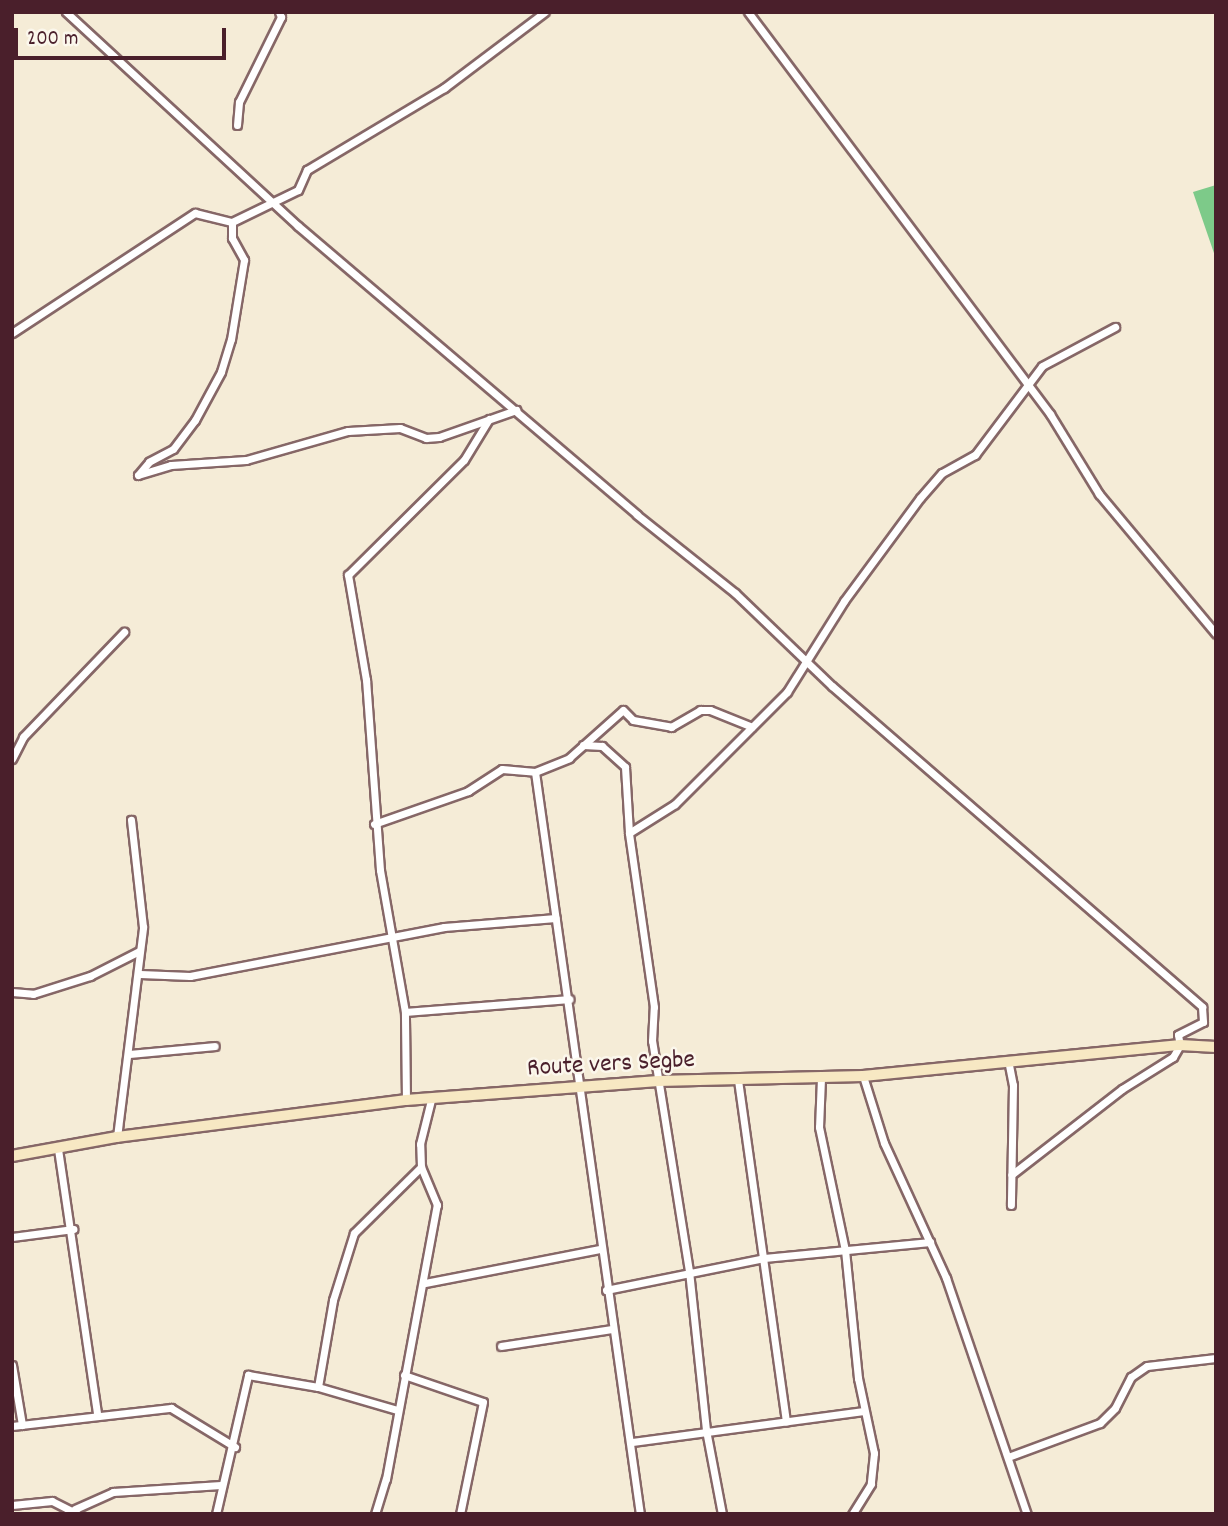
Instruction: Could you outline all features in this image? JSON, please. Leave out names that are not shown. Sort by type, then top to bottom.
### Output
[{"type":"main road","name":"Route vers Segbe","points":[[12,1156],[117,1137],[406,1100],[659,1081],[863,1076],[1009,1065],[1180,1045],[1216,1046]]},
{"type":"street","points":[[66,12],[274,203],[636,515],[735,593],[807,662],[1202,1007],[1203,1022],[1178,1035],[1180,1045],[1173,1057],[1122,1089],[1012,1175]]},
{"type":"street","points":[[237,125],[239,102],[281,17],[279,12]]},
{"type":"street","points":[[12,333],[195,213],[232,222],[298,190],[307,170],[444,88],[545,12]]},
{"type":"street","points":[[748,12],[947,274],[970,312],[1029,385],[1099,494],[1216,634]]},
{"type":"street","points":[[232,222],[232,237],[244,260],[221,372],[173,449],[149,462],[138,475],[171,465],[246,460],[348,431],[400,428],[426,438],[439,437],[516,410]]},
{"type":"street","points":[[629,833],[675,804],[787,692],[844,601],[920,498],[942,473],[975,455],[1003,413],[1029,385],[1042,366],[1115,327]]},
{"type":"street","points":[[406,1100],[405,1012],[390,938],[374,824],[366,680],[348,575],[464,460],[489,418]]},
{"type":"street","points":[[12,759],[23,737],[124,632]]},
{"type":"street","points":[[374,824],[468,791],[502,769],[536,772],[569,758],[623,710],[633,720],[671,727],[701,710],[710,710],[752,727]]},
{"type":"street","points":[[583,745],[602,746],[625,767],[629,833],[654,1007],[659,1081],[689,1271],[706,1430],[722,1514]]},
{"type":"street","points":[[536,772],[581,1086],[600,1249],[632,1442],[640,1514]]},
{"type":"street","points":[[117,1137],[140,975],[142,891],[131,820]]},
{"type":"street","points":[[140,975],[190,975],[347,942],[390,938],[444,927],[556,918]]},
{"type":"street","points":[[12,992],[33,994],[90,976],[139,951]]},
{"type":"street","points":[[405,1012],[569,999]]},
{"type":"street","points":[[130,1054],[215,1046]]},
{"type":"street","points":[[1009,1065],[1013,1085],[1011,1205]]},
{"type":"street","points":[[863,1076],[884,1143],[930,1242],[1027,1514]]},
{"type":"street","points":[[821,1078],[819,1127],[845,1251],[873,1463],[870,1484],[852,1514]]},
{"type":"street","points":[[738,1080],[786,1422]]},
{"type":"street","points":[[375,1514],[386,1479],[397,1410],[425,1283],[437,1205],[421,1167],[420,1144],[431,1100]]},
{"type":"street","points":[[58,1149],[73,1229],[97,1414]]},
{"type":"street","points":[[318,1387],[333,1300],[354,1233],[421,1167]]},
{"type":"street","points":[[12,1237],[73,1229]]},
{"type":"street","points":[[606,1290],[689,1271],[764,1258],[930,1242]]},
{"type":"street","points":[[425,1283],[600,1249]]},
{"type":"street","points":[[501,1346],[612,1329]]},
{"type":"street","points":[[1008,1457],[1100,1423],[1115,1408],[1131,1377],[1147,1366],[1216,1358]]},
{"type":"street","points":[[12,1365],[22,1424]]},
{"type":"street","points":[[216,1514],[221,1485],[234,1447],[247,1375],[318,1387],[397,1410]]},
{"type":"street","points":[[404,1375],[483,1402],[460,1514]]},
{"type":"street","points":[[12,1426],[97,1414],[171,1408],[234,1447]]},
{"type":"street","points":[[632,1442],[864,1410]]},
{"type":"street","points":[[12,1506],[52,1501],[76,1511],[113,1492],[221,1485]]},
{"type":"green space","points":[[1216,185],[1216,259],[1193,192]]}]
